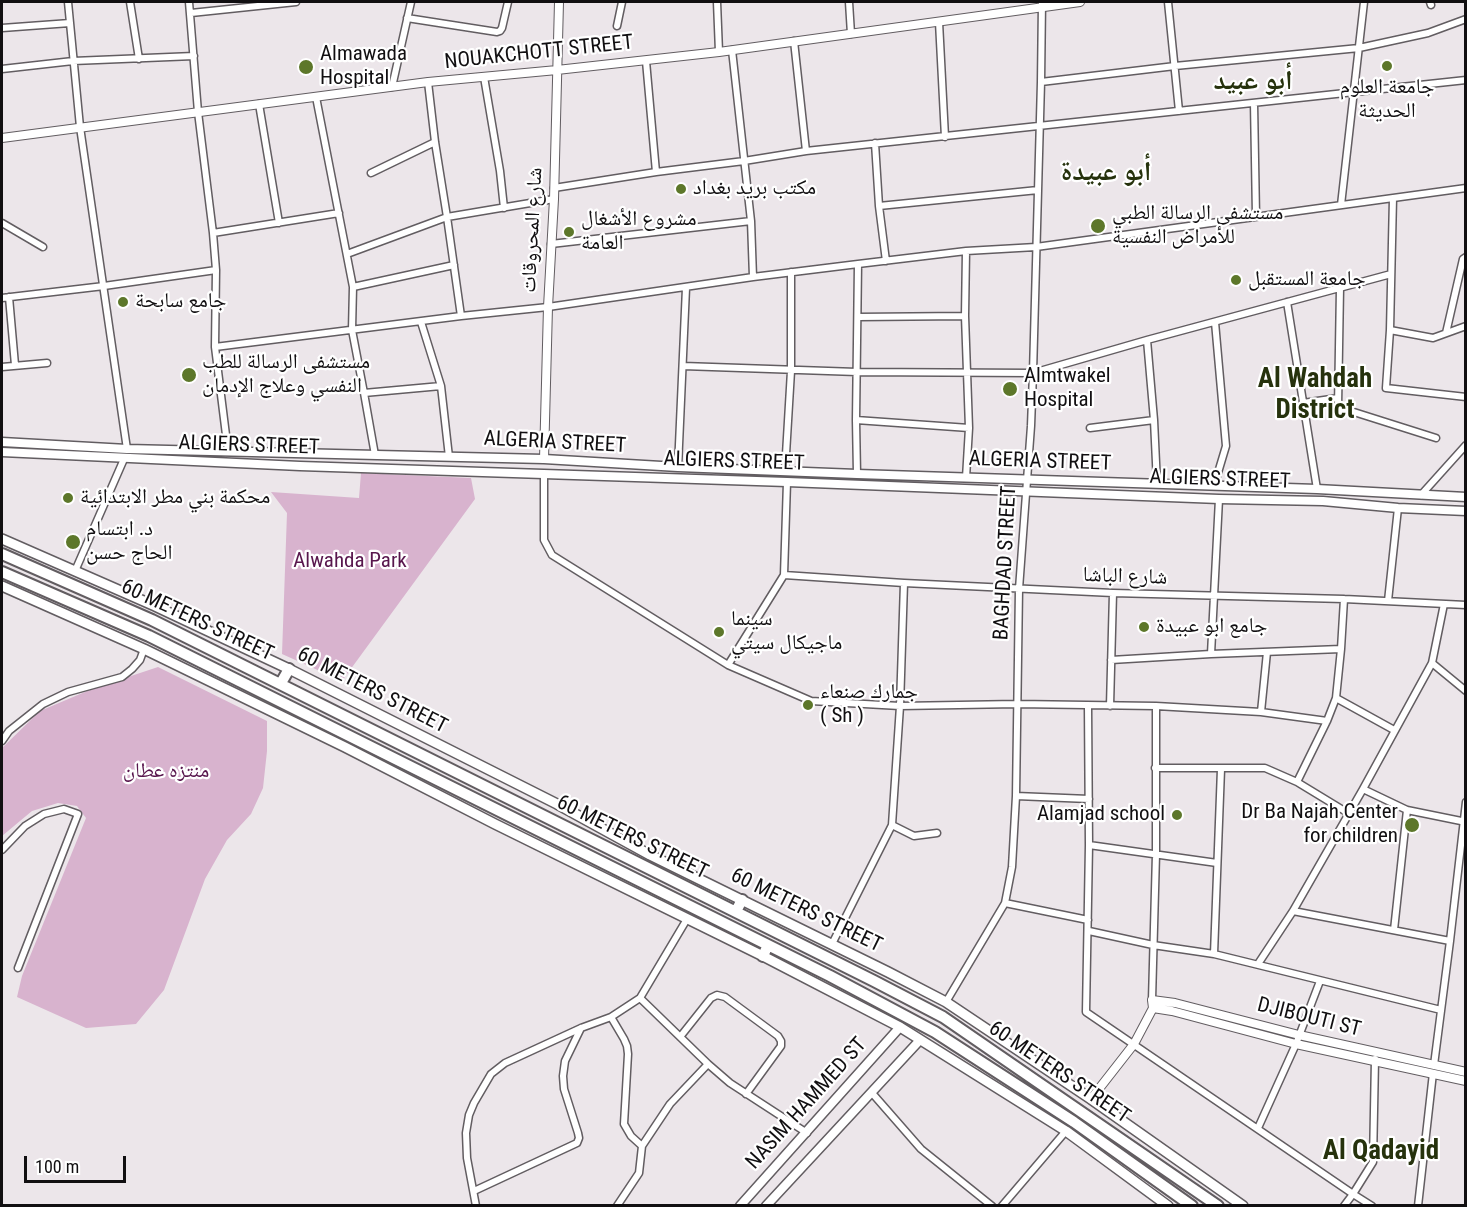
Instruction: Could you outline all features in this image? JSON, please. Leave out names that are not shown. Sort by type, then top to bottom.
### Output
[{"type":"highway","name":"60 METERS STREET","points":[[2,554],[152,620],[828,957],[943,1017],[1218,1206]]},
{"type":"highway","name":"60 METERS STREET","points":[[2,572],[149,636],[768,945],[934,1032],[1074,1122],[1192,1206]]},
{"type":"highway","points":[[280,683],[289,669]]},
{"type":"highway","points":[[345,747],[351,736]]},
{"type":"highway","points":[[430,776],[438,763]]},
{"type":"highway","points":[[736,911],[742,900]]},
{"type":"highway","points":[[763,956],[768,945]]},
{"type":"highway","points":[[1066,1131],[1074,1122]]},
{"type":"main road","name":"ALGERIA STREET","points":[[2,442],[126,448],[544,459],[678,467],[1317,489],[1466,497]]},
{"type":"main road","points":[[124,459],[126,448]]},
{"type":"main road","name":"ALGIERS STREET","points":[[2,452],[300,466],[1323,501],[1466,511]]},
{"type":"main road","points":[[300,466],[301,453]]},
{"type":"main road","points":[[544,459],[544,474]]},
{"type":"main road","points":[[785,471],[787,482]]},
{"type":"main road","points":[[1317,489],[1323,501]]},
{"type":"main road","name":"60 METERS STREET","points":[[2,539],[155,606],[289,669],[557,804],[650,855],[946,1002],[1091,1099],[1243,1206]]},
{"type":"main road","name":"60 METERS STREET","points":[[2,586],[144,650],[345,747],[900,1027],[1066,1131],[1168,1206]]},
{"type":"main road","name":"NASIM HAMMED ST","points":[[741,1206],[900,1027]]},
{"type":"main road","name":"NASIM HAMMED ST","points":[[766,1206],[920,1040]]},
{"type":"street","points":[[68,2],[80,128],[126,448]]},
{"type":"street","points":[[130,2],[139,59]]},
{"type":"street","points":[[189,2],[198,112],[216,270],[215,347],[228,451]]},
{"type":"street","points":[[191,13],[269,3],[296,2]]},
{"type":"street","points":[[392,87],[411,2]]},
{"type":"street","points":[[407,18],[497,32],[502,28],[508,2]]},
{"type":"street","name":"شارع المحروقات","points":[[544,459],[560,2]]},
{"type":"street","points":[[617,26],[622,2]]},
{"type":"street","points":[[717,2],[719,52]]},
{"type":"street","points":[[849,2],[851,34]]},
{"type":"street","name":"NOUAKCHOTT STREET","points":[[2,138],[428,82],[719,52],[939,22],[1042,4],[1080,2]]},
{"type":"street","points":[[1168,2],[1179,111]]},
{"type":"street","points":[[1341,205],[1364,2]]},
{"type":"street","name":"BAGHDAD STREET","points":[[946,1002],[1005,903],[1012,867],[1016,796],[1019,589],[1033,373],[1042,4]]},
{"type":"street","points":[[1041,82],[1359,48],[1428,33],[1466,19]]},
{"type":"street","points":[[939,22],[945,137]]},
{"type":"street","points":[[2,28],[70,23]]},
{"type":"street","points":[[794,41],[806,151]]},
{"type":"street","points":[[732,50],[751,221],[753,277]]},
{"type":"street","points":[[2,69],[73,61],[194,56]]},
{"type":"street","points":[[646,61],[656,172]]},
{"type":"street","points":[[484,77],[504,208]]},
{"type":"street","points":[[554,188],[806,151],[1466,80]]},
{"type":"street","points":[[428,82],[461,316]]},
{"type":"street","points":[[316,97],[353,287],[352,330],[375,454]]},
{"type":"street","points":[[1254,103],[1256,216]]},
{"type":"street","points":[[260,104],[279,223]]},
{"type":"street","points":[[371,173],[435,142]]},
{"type":"street","points":[[875,143],[879,206],[886,261]]},
{"type":"street","points":[[215,347],[548,307],[790,272],[966,251],[1036,247],[1466,188]]},
{"type":"street","points":[[879,206],[1038,190]]},
{"type":"street","points":[[1393,198],[1390,330],[1386,388],[1466,398]]},
{"type":"street","points":[[347,254],[447,217],[554,199]]},
{"type":"street","points":[[213,233],[339,213]]},
{"type":"street","points":[[551,244],[751,221]]},
{"type":"street","points":[[2,223],[43,247]]},
{"type":"street","points":[[966,251],[965,316],[969,428],[966,478]]},
{"type":"street","points":[[1446,333],[1463,259],[1466,257]]},
{"type":"street","points":[[857,474],[858,264]]},
{"type":"street","points":[[353,287],[454,265]]},
{"type":"street","points":[[2,298],[216,270]]},
{"type":"street","points":[[785,471],[791,371],[790,272]]},
{"type":"street","points":[[683,366],[791,371],[1033,373],[1391,274]]},
{"type":"street","points":[[678,467],[686,288]]},
{"type":"street","points":[[1340,288],[1338,406],[1436,438]]},
{"type":"street","points":[[9,297],[15,366]]},
{"type":"street","points":[[1287,303],[1317,489]]},
{"type":"street","points":[[858,317],[965,316]]},
{"type":"street","points":[[2,323],[12,322]]},
{"type":"street","points":[[421,322],[441,386],[449,457]]},
{"type":"street","points":[[1214,486],[1227,446],[1215,322]]},
{"type":"street","points":[[1390,330],[1433,338],[1466,326]]},
{"type":"street","points":[[1147,340],[1157,484]]},
{"type":"street","points":[[2,368],[47,363]]},
{"type":"street","points":[[364,393],[441,386]]},
{"type":"street","points":[[1303,403],[1338,398]]},
{"type":"street","points":[[856,420],[969,428]]},
{"type":"street","points":[[1090,428],[1154,420]]},
{"type":"street","points":[[1421,495],[1466,445]]},
{"type":"street","points":[[75,572],[124,459]]},
{"type":"street","points":[[544,474],[544,540],[552,555],[728,665],[811,701],[900,706],[1017,704],[1156,706],[1261,712],[1328,721]]},
{"type":"street","points":[[728,665],[784,574],[787,482]]},
{"type":"street","points":[[1211,654],[1219,499]]},
{"type":"street","points":[[1388,601],[1398,508]]},
{"type":"street","name":"شارع الباشا","points":[[784,574],[904,584],[1466,605]]},
{"type":"street","points":[[832,944],[891,825],[900,706],[904,584]]},
{"type":"street","points":[[1110,706],[1113,593]]},
{"type":"street","points":[[1297,782],[1328,721],[1336,698],[1344,599]]},
{"type":"street","points":[[1258,964],[1293,911],[1432,663],[1444,604]]},
{"type":"street","points":[[1111,660],[1341,649]]},
{"type":"street","points":[[2,741],[9,731],[44,704],[68,692],[122,676],[140,660],[144,650]]},
{"type":"street","points":[[1261,712],[1267,652]]},
{"type":"street","points":[[1432,663],[1466,691]]},
{"type":"street","points":[[1336,698],[1394,730]]},
{"type":"street","points":[[1088,706],[1089,931],[1086,1012],[1372,1206]]},
{"type":"street","points":[[1091,1099],[1134,1044],[1153,1004],[1156,706]]},
{"type":"street","points":[[1155,768],[1265,768],[1297,782],[1348,813]]},
{"type":"street","points":[[1214,954],[1221,769]]},
{"type":"street","points":[[1363,789],[1407,810],[1465,822]]},
{"type":"street","points":[[1016,796],[1089,800]]},
{"type":"street","points":[[1418,1206],[1466,802]]},
{"type":"street","points":[[2,850],[25,826],[44,814],[64,809],[78,814],[18,968]]},
{"type":"street","points":[[1394,930],[1407,810]]},
{"type":"street","points":[[891,825],[914,836],[937,833]]},
{"type":"street","points":[[1089,845],[1217,863]]},
{"type":"street","points":[[1005,903],[1088,920]]},
{"type":"street","points":[[1293,911],[1450,941]]},
{"type":"street","points":[[476,1206],[467,1158],[466,1133],[474,1102],[491,1074],[505,1063],[610,1017],[640,998],[687,920]]},
{"type":"street","points":[[1089,931],[1153,945],[1214,954],[1441,1010]]},
{"type":"street","points":[[1258,1128],[1296,1044],[1320,981]]},
{"type":"street","points":[[680,1037],[711,998],[717,994],[778,1036],[781,1046],[746,1094]]},
{"type":"street","points":[[640,998],[730,1083],[807,1133]]},
{"type":"street","name":"DJIBOUTI ST","points":[[1153,1004],[1175,1003],[1375,1057]]},
{"type":"street","name":"DJIBOUTI ST","points":[[1153,1004],[1296,1044],[1434,1069],[1466,1072]]},
{"type":"street","points":[[610,1017],[627,1046],[624,1124],[631,1136],[642,1146]]},
{"type":"street","points":[[474,1191],[577,1143],[578,1133],[564,1089],[563,1076],[565,1061],[581,1028]]},
{"type":"street","points":[[1344,1206],[1373,1162],[1375,1057]]},
{"type":"street","points":[[617,1206],[639,1173],[642,1146],[670,1104],[708,1064]]},
{"type":"street","name":"DJIBOUTI ST","points":[[1434,1069],[1466,1081]]},
{"type":"street","points":[[872,1093],[921,1149],[992,1206]]},
{"type":"street","points":[[1002,1206],[1066,1131]]},
{"type":"green space","name":"Alwahda Park","points":[[361,473],[471,478],[475,499],[342,681],[282,654],[287,513],[271,492],[359,498]]},
{"type":"green space","name":"منتزه عطان","points":[[158,667],[267,721],[263,788],[251,814],[227,840],[205,879],[164,990],[136,1024],[86,1028],[17,997],[22,976],[86,818],[77,806],[58,803],[32,811],[2,836],[2,748],[40,711],[92,689]]},
{"type":"place","name":"جامعة العلوم الحديثة","points":[[1387,66]]},
{"type":"place","name":"Almawada Hospital","points":[[306,67]]},
{"type":"place","name":"مكتب بريد بغداد","points":[[681,189]]},
{"type":"place","name":"مستشفى الرسالة الطبي للأمراض النفسية","points":[[1098,226]]},
{"type":"place","name":"مشروع الأشغال العامة","points":[[569,232]]},
{"type":"place","name":"جامعة المستقبل","points":[[1236,280]]},
{"type":"place","name":"جامع سابحة","points":[[123,302]]},
{"type":"place","name":"مستشفى الرسالة للطب النفسي وعلاج الإدمان","points":[[189,375]]},
{"type":"place","name":"Almtwakel Hospital","points":[[1010,389]]},
{"type":"place","name":"محكمة بني مطر الابتدائية","points":[[68,498]]},
{"type":"place","name":"د. ابتسام الحاج حسن","points":[[73,542]]},
{"type":"place","name":"جامع ابو عبيدة","points":[[1144,627]]},
{"type":"place","name":"سينما ماجيكال سيتي","points":[[719,632]]},
{"type":"place","name":"جمارك صنعاء ( Sh )","points":[[808,705]]},
{"type":"place","name":"Alamjad school","points":[[1177,815]]},
{"type":"place","name":"Dr Ba Najah Center for children","points":[[1412,825]]},
{"type":"district","name":"أبو عبيد","points":[[1253,82]]},
{"type":"district","name":"أبو عبيدة","points":[[1106,173]]},
{"type":"district","name":"Al Wahdah District","points":[[1315,396]]},
{"type":"district","name":"Al Qadayid","points":[[1381,1152]]}]
